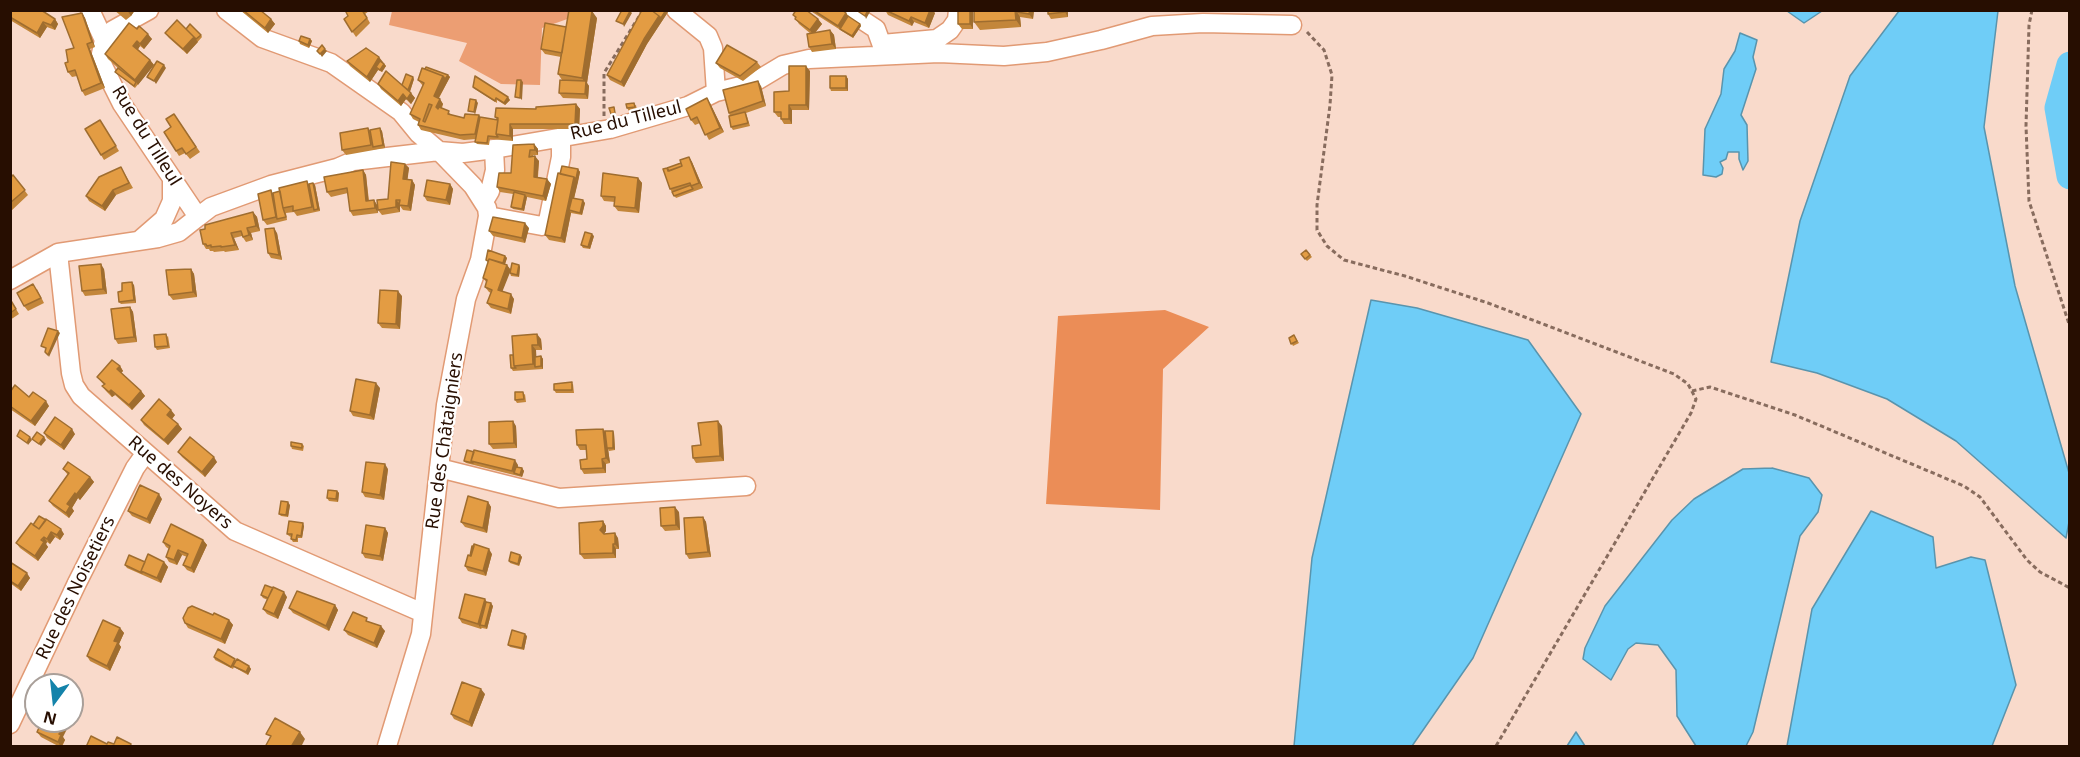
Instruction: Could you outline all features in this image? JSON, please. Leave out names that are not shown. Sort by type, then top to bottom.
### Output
[{"type":"street","name":"Rue du Tilleul","points":[[90,10],[104,40],[101,54],[103,66],[122,104],[198,217],[211,207],[271,185],[337,168],[353,161],[439,151],[463,153],[604,130],[688,106],[716,92],[753,82],[783,65],[809,59],[884,50],[1004,56],[1047,52],[1101,40],[1154,18],[1203,23],[1292,25]]},
{"type":"street","points":[[104,40],[113,30],[149,10]]},
{"type":"street","points":[[226,10],[262,38],[331,63],[401,112],[419,134],[473,186],[486,209],[542,226],[548,221],[561,157],[561,137]]},
{"type":"street","points":[[676,10],[708,36],[713,48],[716,92]]},
{"type":"street","points":[[847,10],[876,29],[884,50],[937,39],[950,30],[957,20],[958,10]]},
{"type":"street","name":"Rue des Châtaigniers","points":[[387,747],[421,634],[446,405],[466,299],[480,260],[486,209],[495,170],[494,149]]},
{"type":"street","points":[[141,239],[164,219],[172,201],[172,178]]},
{"type":"street","points":[[10,280],[58,253],[158,238],[179,232],[198,217]]},
{"type":"street","name":"Rue des Noyers","points":[[58,253],[74,385],[81,396],[235,531],[423,613]]},
{"type":"street","name":"Rue des Noisetiers","points":[[10,724],[76,583],[135,468],[145,454]]},
{"type":"street","points":[[439,468],[559,498],[746,486]]},
{"type":"path","points":[[604,130],[604,73],[642,10]]},
{"type":"path","points":[[2032,10],[2029,25],[2026,126],[2029,201],[2070,327]]},
{"type":"path","points":[[1292,25],[1309,33],[1324,50],[1332,75],[1317,205],[1317,230],[1327,246],[1344,260],[1405,276],[1488,303],[1674,374],[1688,384],[1696,399],[1691,413],[1496,747]]},
{"type":"path","points":[[1692,391],[1710,387],[1794,415],[1964,486],[1980,497],[2027,560],[2040,572],[2070,588]]},
{"type":"shaded area","points":[[392,11],[590,11],[542,28],[540,85],[501,84],[459,61],[467,43],[389,25]]},
{"type":"shaded area","points":[[1165,310],[1209,327],[1163,369],[1160,510],[1046,504],[1058,316]]},
{"type":"water","points":[[1787,11],[1822,11],[1804,23]]},
{"type":"water","points":[[1899,11],[1998,11],[1984,127],[2015,286],[2069,473],[2069,522],[2066,538],[1956,441],[1887,399],[1817,373],[1771,362],[1800,221],[1850,76]]},
{"type":"water","points":[[1740,33],[1757,40],[1753,57],[1756,69],[1741,115],[1747,125],[1748,161],[1743,170],[1739,152],[1728,152],[1726,159],[1720,162],[1723,168],[1722,174],[1716,177],[1703,175],[1705,129],[1721,94],[1724,69],[1735,51]]},
{"type":"water","points":[[1371,300],[1417,308],[1528,340],[1581,414],[1473,658],[1412,746],[1294,746],[1312,558]]},
{"type":"water","points":[[1772,468],[1809,478],[1822,495],[1818,512],[1800,536],[1753,732],[1746,746],[1696,746],[1677,716],[1676,670],[1658,645],[1636,643],[1628,649],[1611,680],[1583,659],[1585,648],[1605,606],[1672,520],[1694,499],[1743,469]]},
{"type":"water","points":[[1871,511],[1933,537],[1936,568],[1971,557],[1985,560],[2016,685],[1992,746],[1787,746],[1812,609]]},
{"type":"water","points":[[1576,732],[1585,746],[1567,746]]},
{"type":"building","points":[[10,10],[41,10],[55,19],[51,25],[43,22],[37,33],[10,17]]},
{"type":"building","points":[[243,10],[260,10],[271,19],[265,28]]},
{"type":"building","points":[[345,10],[362,10],[367,18],[352,32],[344,19],[348,16]]},
{"type":"building","points":[[569,10],[592,11],[582,78],[558,74]]},
{"type":"building","points":[[622,10],[630,11],[623,24],[616,21]]},
{"type":"building","points":[[642,10],[651,10],[659,16],[621,82],[607,75]]},
{"type":"building","points":[[651,10],[666,10],[661,18]]},
{"type":"building","points":[[796,10],[806,10],[818,19],[810,30],[795,19],[793,15]]},
{"type":"building","points":[[813,10],[842,10],[846,13],[838,26]]},
{"type":"building","points":[[856,10],[868,10],[865,16]]},
{"type":"building","points":[[885,10],[930,10],[925,23],[911,17],[909,21]]},
{"type":"building","points":[[958,10],[970,10],[970,24],[958,24]]},
{"type":"building","points":[[974,10],[1015,10],[1016,20],[974,22]]},
{"type":"building","points":[[1017,10],[1030,10],[1029,14],[1017,12]]},
{"type":"building","points":[[1048,10],[1065,10],[1065,12],[1048,14]]},
{"type":"building","points":[[82,13],[92,42],[87,44],[101,83],[82,91],[75,70],[68,72],[65,63],[68,62],[66,50],[74,48],[62,17]]},
{"type":"building","points":[[848,16],[860,24],[852,36],[840,29]]},
{"type":"building","points":[[177,20],[194,37],[183,49],[165,33]]},
{"type":"building","points":[[129,23],[137,29],[139,26],[148,34],[140,44],[137,41],[133,46],[150,60],[135,80],[105,54]]},
{"type":"building","points":[[545,23],[566,27],[562,53],[541,49]]},
{"type":"building","points":[[190,24],[201,35],[196,39],[186,29]]},
{"type":"building","points":[[830,30],[832,44],[809,47],[807,34]]},
{"type":"building","points":[[301,36],[310,39],[308,45],[299,41]]},
{"type":"building","points":[[322,45],[325,49],[320,54],[317,51]]},
{"type":"building","points":[[727,45],[757,62],[740,76],[716,63]]},
{"type":"building","points":[[366,48],[379,57],[367,77],[347,61]]},
{"type":"building","points":[[157,61],[164,65],[154,81],[147,77]]},
{"type":"building","points":[[380,61],[384,64],[380,70],[376,67]]},
{"type":"building","points":[[789,66],[806,66],[806,105],[789,105],[789,119],[781,119],[781,112],[774,112],[774,92],[789,91]]},
{"type":"building","points":[[426,67],[448,75],[445,79],[425,69]]},
{"type":"building","points":[[118,68],[136,82],[134,86],[115,72]]},
{"type":"building","points":[[422,68],[443,76],[434,96],[440,99],[436,107],[449,111],[448,114],[464,118],[465,114],[479,115],[475,134],[460,135],[418,125],[420,119],[410,114],[424,83],[418,80]],"holes":[[[429,104],[432,105],[425,122],[423,121]]]},
{"type":"building","points":[[386,71],[411,93],[407,99],[403,94],[398,101],[378,84]]},
{"type":"building","points":[[406,74],[413,77],[408,90],[402,85]]},
{"type":"building","points":[[475,76],[508,97],[504,103],[496,98],[495,101],[473,87]]},
{"type":"building","points":[[830,76],[846,76],[846,88],[830,88]]},
{"type":"building","points":[[517,80],[521,80],[520,98],[515,97]]},
{"type":"building","points":[[560,80],[586,81],[585,94],[559,93]]},
{"type":"building","points":[[758,81],[763,101],[729,113],[723,90]]},
{"type":"building","points":[[707,98],[720,128],[705,135],[697,117],[691,120],[686,109]]},
{"type":"building","points":[[470,99],[476,100],[474,112],[468,111]]},
{"type":"building","points":[[634,103],[635,107],[627,108],[626,104]]},
{"type":"building","points":[[576,104],[575,124],[510,124],[510,136],[496,134],[498,118],[495,117],[496,108],[536,109],[536,107]]},
{"type":"building","points":[[614,107],[615,113],[611,114],[609,108]]},
{"type":"building","points":[[745,112],[748,123],[731,127],[729,116]]},
{"type":"building","points":[[174,114],[196,147],[186,154],[182,148],[176,151],[164,132],[171,127],[166,119]]},
{"type":"building","points":[[480,117],[498,120],[496,134],[498,137],[488,136],[487,143],[475,142]]},
{"type":"building","points":[[100,120],[116,146],[101,155],[85,129]]},
{"type":"building","points":[[368,128],[371,145],[342,150],[340,133]]},
{"type":"building","points":[[380,128],[383,145],[373,147],[370,130]]},
{"type":"building","points":[[534,144],[535,150],[530,150],[529,157],[535,156],[534,177],[547,179],[543,196],[497,187],[499,173],[511,173],[513,145]]},
{"type":"building","points":[[689,157],[699,183],[691,186],[690,183],[670,189],[663,169],[667,168],[668,171],[682,166],[680,160]]},
{"type":"building","points":[[391,162],[405,164],[403,179],[412,180],[408,206],[399,205],[400,200],[396,200],[396,207],[378,210],[377,200],[388,199]]},
{"type":"building","points":[[681,163],[682,166],[669,171],[667,168]]},
{"type":"building","points":[[562,166],[578,169],[576,179],[560,174]]},
{"type":"building","points":[[121,167],[129,183],[113,190],[102,206],[86,196],[99,177]]},
{"type":"building","points":[[363,170],[366,201],[374,200],[375,208],[350,211],[347,188],[327,192],[324,177]]},
{"type":"building","points":[[558,173],[574,177],[561,238],[545,235]]},
{"type":"building","points":[[603,173],[638,178],[635,208],[614,206],[615,197],[601,196]]},
{"type":"building","points":[[13,175],[25,190],[10,203],[10,178]]},
{"type":"building","points":[[427,180],[450,184],[446,200],[424,196]]},
{"type":"building","points":[[307,181],[312,207],[293,211],[293,206],[283,208],[279,188]]},
{"type":"building","points":[[313,183],[318,209],[314,210],[309,184]]},
{"type":"building","points":[[691,185],[693,189],[674,196],[672,192]]},
{"type":"building","points":[[271,190],[276,217],[263,220],[258,194]]},
{"type":"building","points":[[280,191],[286,217],[277,219],[273,193]]},
{"type":"building","points":[[514,192],[525,195],[522,209],[511,207]]},
{"type":"building","points":[[572,198],[583,200],[580,213],[569,210]]},
{"type":"building","points":[[253,212],[256,226],[247,228],[249,235],[243,237],[241,231],[231,233],[235,245],[211,247],[211,245],[203,244],[200,230],[205,229],[205,225]]},
{"type":"building","points":[[493,217],[525,223],[522,238],[489,231]]},
{"type":"building","points":[[274,228],[279,255],[268,253],[265,229]]},
{"type":"building","points":[[585,232],[592,234],[588,247],[581,245]]},
{"type":"building","points":[[488,250],[505,256],[503,263],[486,260]]},
{"type":"building","points":[[1306,250],[1310,255],[1305,259],[1301,254]]},
{"type":"building","points":[[489,259],[507,265],[498,290],[511,294],[508,309],[487,303],[492,290],[485,287],[487,280],[483,278]]},
{"type":"building","points":[[512,263],[519,265],[517,275],[510,273]]},
{"type":"building","points":[[101,264],[103,289],[82,291],[79,266]]},
{"type":"building","points":[[191,269],[193,292],[169,295],[166,270]]},
{"type":"building","points":[[132,282],[134,300],[119,302],[118,292],[122,291],[122,283]]},
{"type":"building","points":[[33,284],[41,298],[24,306],[17,293]]},
{"type":"building","points":[[380,290],[398,291],[396,324],[378,323]]},
{"type":"building","points":[[10,299],[16,309],[10,313]]},
{"type":"building","points":[[130,307],[134,337],[115,339],[111,309]]},
{"type":"building","points":[[48,328],[58,331],[48,355],[45,352],[46,348],[41,346]]},
{"type":"building","points":[[166,334],[168,346],[155,347],[154,335]]},
{"type":"building","points":[[537,334],[538,345],[532,345],[533,364],[514,366],[512,336]]},
{"type":"building","points":[[1294,335],[1297,341],[1291,344],[1289,338]]},
{"type":"building","points":[[510,355],[513,355],[516,368],[511,368]]},
{"type":"building","points":[[541,356],[541,366],[535,367],[535,357]]},
{"type":"building","points":[[112,360],[120,366],[117,369],[141,391],[129,405],[111,390],[109,392],[102,386],[105,384],[97,377]]},
{"type":"building","points":[[356,379],[376,383],[370,415],[350,411]]},
{"type":"building","points":[[572,382],[572,390],[554,390],[554,384]]},
{"type":"building","points":[[15,385],[29,397],[33,392],[46,401],[31,421],[10,406],[10,392]]},
{"type":"building","points":[[515,392],[523,392],[524,399],[515,400]]},
{"type":"building","points":[[159,399],[171,410],[167,415],[178,424],[164,440],[141,420]]},
{"type":"building","points":[[55,417],[72,429],[61,445],[44,433]]},
{"type":"building","points":[[513,421],[514,443],[489,444],[489,422]]},
{"type":"building","points":[[718,421],[720,456],[693,458],[692,446],[701,445],[698,423]]},
{"type":"building","points":[[603,429],[606,458],[602,459],[603,468],[581,469],[580,460],[587,459],[586,445],[577,445],[576,430]]},
{"type":"building","points":[[20,430],[30,437],[27,443],[17,436]]},
{"type":"building","points":[[605,431],[613,431],[613,448],[607,448]]},
{"type":"building","points":[[37,432],[44,437],[39,444],[32,439]]},
{"type":"building","points":[[190,437],[214,457],[202,472],[178,452]]},
{"type":"building","points":[[291,442],[302,444],[302,448],[291,446]]},
{"type":"building","points":[[467,450],[474,452],[471,461],[473,463],[464,461]]},
{"type":"building","points":[[474,450],[515,460],[512,471],[471,461]]},
{"type":"building","points":[[68,462],[90,477],[67,504],[70,506],[66,513],[49,501],[69,473],[63,469]]},
{"type":"building","points":[[366,462],[385,464],[380,495],[362,492]]},
{"type":"building","points":[[516,467],[522,468],[520,475],[514,473]]},
{"type":"building","points":[[140,485],[159,494],[147,519],[128,511]]},
{"type":"building","points":[[328,490],[337,491],[336,499],[327,498]]},
{"type":"building","points":[[468,496],[488,502],[483,528],[461,522]]},
{"type":"building","points":[[281,501],[288,502],[286,515],[279,514]]},
{"type":"building","points":[[675,507],[676,525],[661,526],[660,508]]},
{"type":"building","points":[[39,516],[46,520],[39,529],[33,525]]},
{"type":"building","points":[[703,517],[708,552],[686,554],[684,518]]},
{"type":"building","points":[[46,519],[61,529],[57,535],[51,532],[47,539],[44,537],[41,540],[44,542],[35,556],[16,543],[31,523],[39,529]]},
{"type":"building","points":[[289,521],[303,523],[301,536],[297,535],[296,540],[291,539],[292,534],[287,534]]},
{"type":"building","points":[[603,521],[600,530],[604,534],[615,533],[613,553],[580,554],[579,523]]},
{"type":"building","points":[[171,524],[203,540],[191,568],[183,565],[188,554],[178,550],[174,560],[166,557],[170,546],[163,542]]},
{"type":"building","points":[[366,525],[385,528],[380,556],[362,553]]},
{"type":"building","points":[[474,544],[489,549],[483,571],[465,566]]},
{"type":"building","points":[[511,552],[520,555],[518,564],[509,561]]},
{"type":"building","points":[[148,554],[164,562],[157,578],[141,571]]},
{"type":"building","points":[[129,555],[145,562],[142,573],[125,565]]},
{"type":"building","points":[[10,562],[27,573],[18,586],[10,581]]},
{"type":"building","points":[[265,585],[273,588],[268,598],[261,595]]},
{"type":"building","points":[[273,587],[284,592],[274,614],[263,609]]},
{"type":"building","points":[[297,591],[335,605],[326,626],[289,608]]},
{"type":"building","points":[[465,594],[485,599],[478,624],[459,618]]},
{"type":"building","points":[[486,602],[491,603],[485,626],[480,625]]},
{"type":"building","points":[[192,606],[229,620],[221,639],[185,623],[183,618],[188,608]]},
{"type":"building","points":[[353,612],[367,618],[366,621],[381,626],[374,643],[344,630]]},
{"type":"building","points":[[103,620],[120,628],[114,641],[118,642],[107,666],[87,656]]},
{"type":"building","points":[[512,630],[525,634],[522,648],[508,645]]},
{"type":"building","points":[[218,649],[235,659],[231,667],[214,657]]},
{"type":"building","points":[[237,659],[249,666],[246,672],[233,666]]},
{"type":"building","points":[[462,682],[481,689],[469,722],[451,714]]},
{"type":"building","points":[[275,718],[300,732],[291,747],[265,747],[271,736],[266,734]]},
{"type":"building","points":[[39,733],[59,733],[61,735],[58,742]]},
{"type":"building","points":[[91,736],[107,744],[108,742],[114,744],[117,737],[131,744],[130,747],[86,747]]},
{"type":"waterway","points":[[2070,65],[2058,108],[2070,176]]}]
